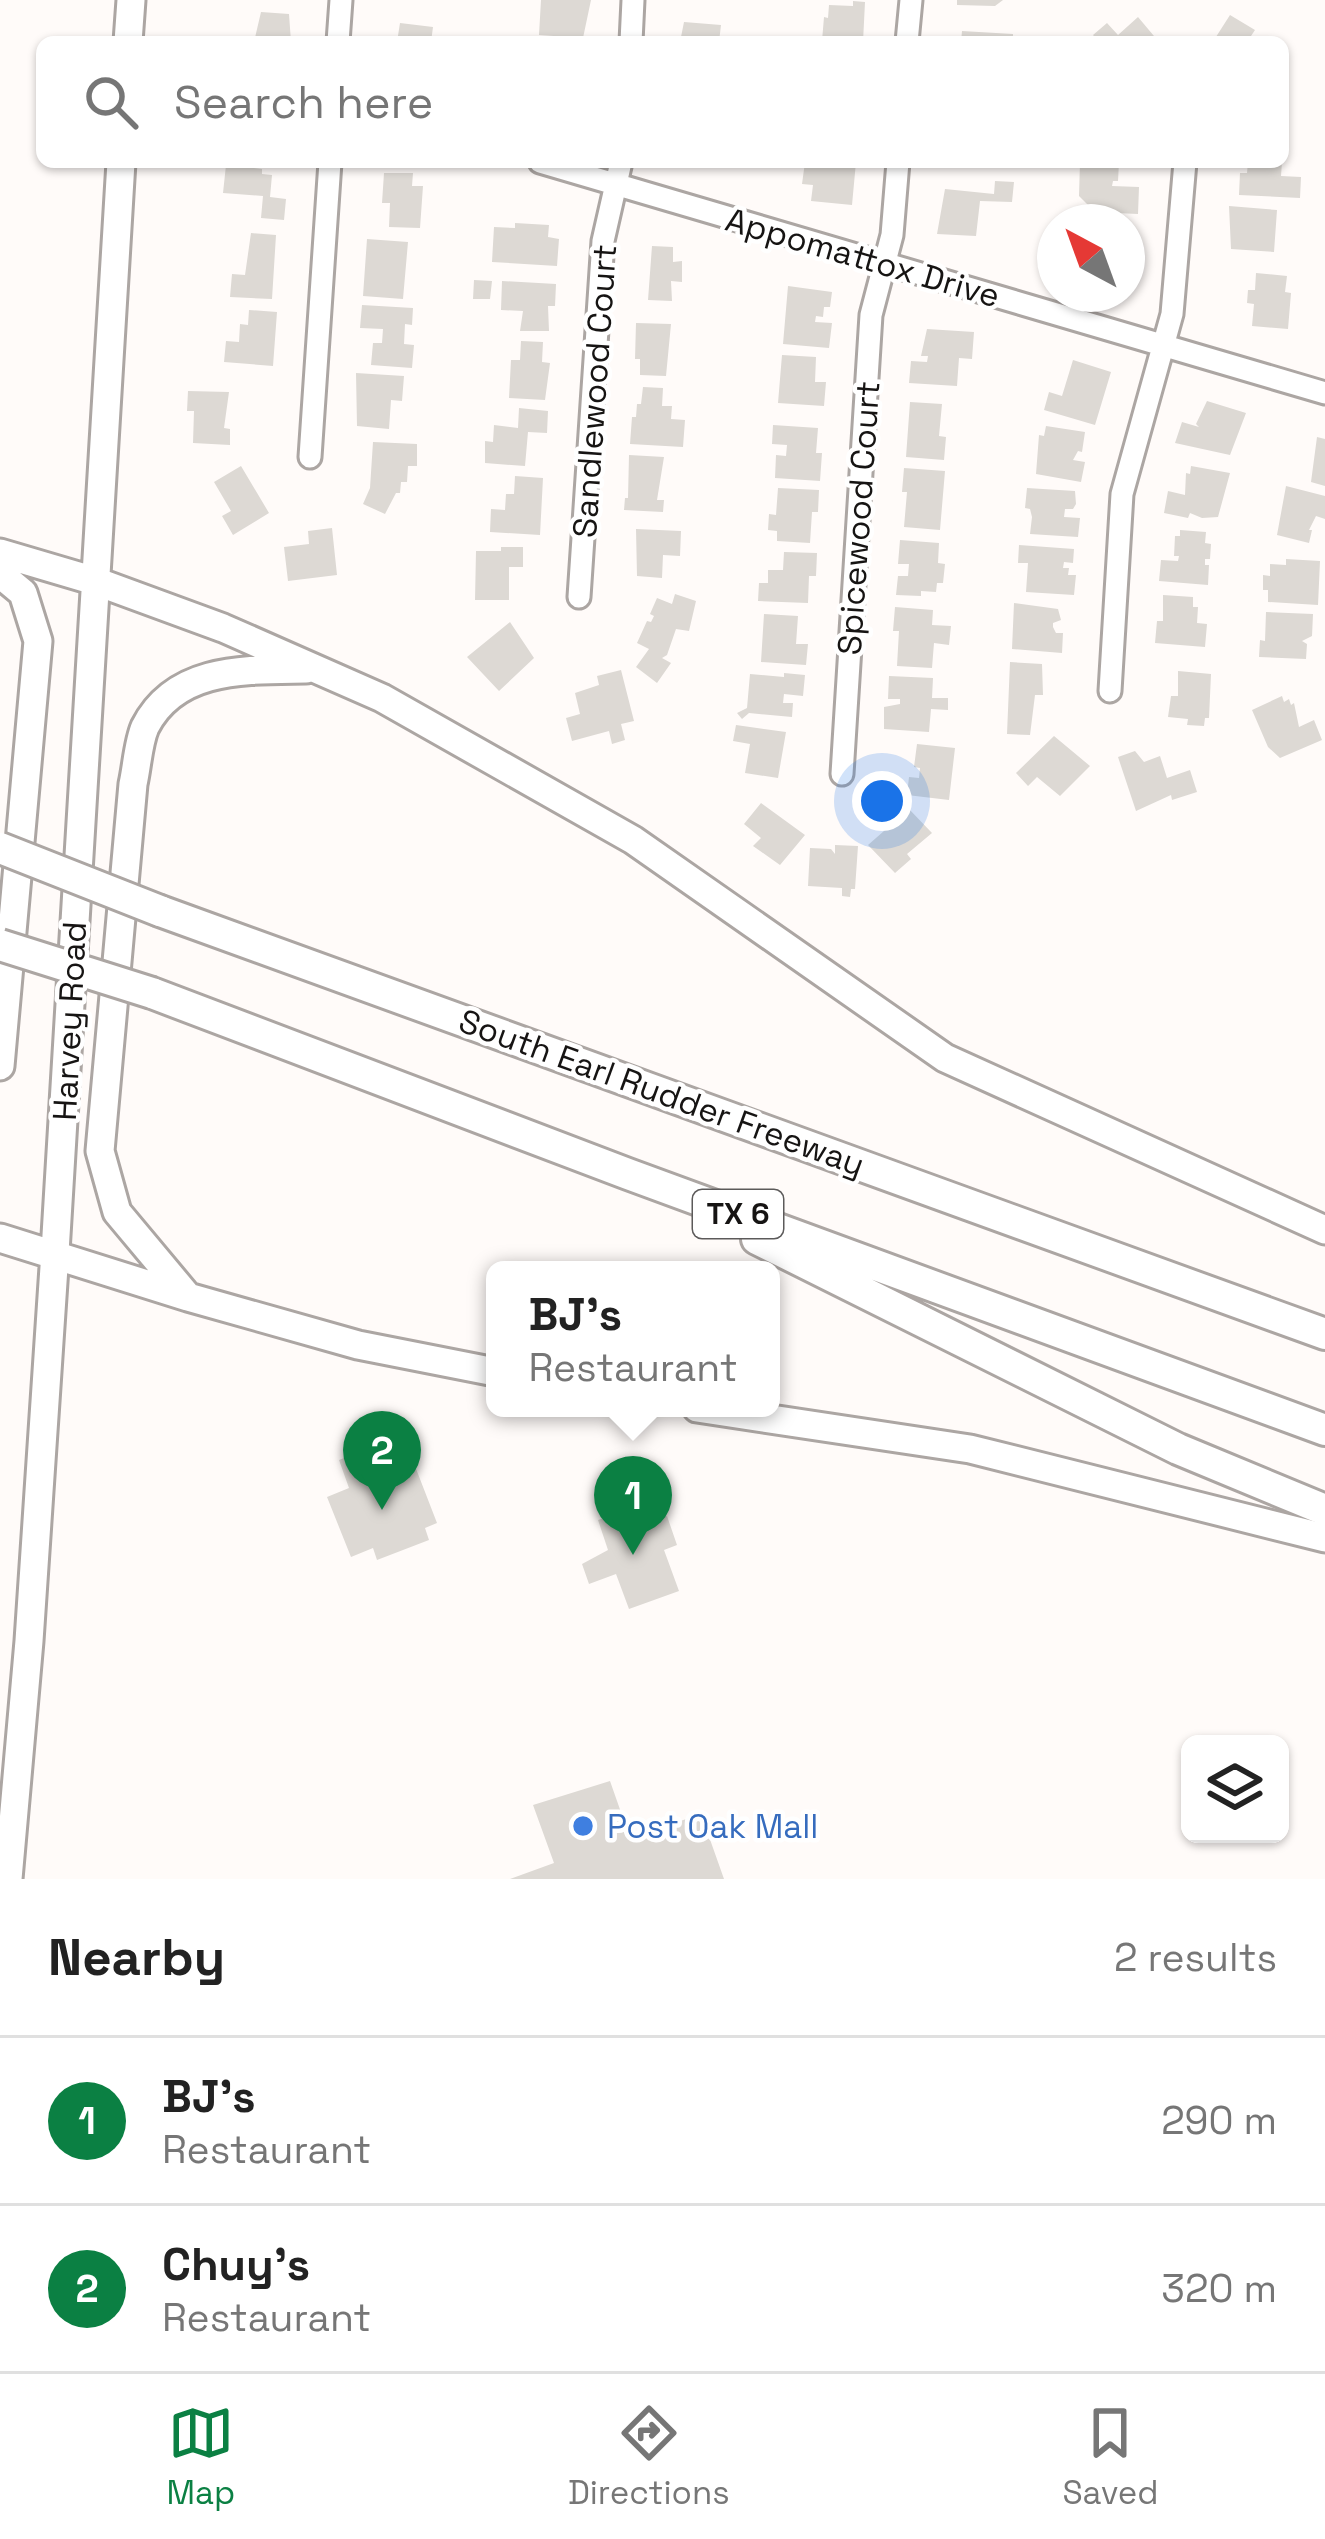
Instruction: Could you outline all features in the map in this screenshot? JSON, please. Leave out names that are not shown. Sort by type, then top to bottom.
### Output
[{"type":"highway","name":"South Earl Rudder Freeway","points":[[0,848],[160,911],[1325,1334]]},
{"type":"highway","name":"TX 6","points":[[0,945],[152,993],[1325,1430]]},
{"type":"highway","points":[[628,1174],[1178,1449],[1325,1510]]},
{"type":"main road","points":[[128,36],[130,0]]},
{"type":"main road","name":"Harvey Road","points":[[8,1879],[55,1252],[121,168]]},
{"type":"main road","points":[[0,553],[95,581],[223,628],[382,698],[632,840],[945,1058],[1325,1230]]},
{"type":"main road","points":[[0,574],[23,593],[38,641],[0,1066]]},
{"type":"main road","points":[[188,1298],[117,1212],[100,1150],[133,784],[145,728],[180,687],[227,671],[316,669]]},
{"type":"main road","points":[[0,1238],[188,1298],[358,1345],[486,1370]]},
{"type":"main road","points":[[757,1417],[970,1449],[1325,1538]]},
{"type":"street","points":[[338,36],[340,0]]},
{"type":"street","points":[[631,36],[633,0]]},
{"type":"street","points":[[907,36],[910,0]]},
{"type":"street","points":[[310,457],[330,168]]},
{"type":"street","name":"Appomattox Drive","points":[[558,168],[1325,393]]},
{"type":"street","name":"Sandlewood Court","points":[[579,597],[604,241],[619,168]]},
{"type":"street","name":"Spicewood Court","points":[[842,774],[872,315],[892,235],[898,168]]},
{"type":"street","points":[[1110,692],[1122,494],[1166,346],[1184,168]]},
{"type":"building","points":[[541,0],[591,0],[583,36],[539,35]]},
{"type":"building","points":[[957,0],[1003,0],[995,6],[957,5]]},
{"type":"building","points":[[853,1],[865,2],[863,36],[822,36],[829,5],[853,6]]},
{"type":"building","points":[[261,12],[289,14],[291,36],[255,36]]},
{"type":"building","points":[[1230,15],[1255,30],[1251,36],[1217,36]]},
{"type":"building","points":[[1138,17],[1154,36],[1093,35],[1107,23],[1118,35]]},
{"type":"building","points":[[684,22],[721,25],[720,36],[681,36]]},
{"type":"building","points":[[400,23],[433,27],[432,36],[398,36]]},
{"type":"building","points":[[962,31],[1013,34],[1013,36],[962,36]]},
{"type":"building","points":[[226,168],[262,169],[262,174],[272,175],[270,197],[286,199],[284,220],[261,218],[263,196],[223,193]]},
{"type":"building","points":[[804,168],[855,168],[852,205],[811,201],[813,185],[802,184]]},
{"type":"building","points":[[1080,168],[1119,168],[1118,181],[1112,186],[1139,187],[1138,204],[1087,204],[1079,196]]},
{"type":"building","points":[[1247,168],[1282,168],[1281,176],[1301,177],[1300,198],[1239,195],[1240,173],[1247,173]]},
{"type":"building","points":[[384,173],[413,173],[412,186],[423,186],[420,228],[389,227],[390,203],[382,203]]},
{"type":"building","points":[[995,181],[1014,182],[1012,202],[980,201],[976,236],[937,234],[945,189],[994,194]]},
{"type":"building","points":[[1229,206],[1277,210],[1274,252],[1231,249]]},
{"type":"building","points":[[515,223],[549,225],[548,237],[559,239],[557,266],[492,262],[494,227],[515,228]]},
{"type":"building","points":[[251,233],[276,235],[272,299],[230,297],[232,274],[245,275]]},
{"type":"building","points":[[367,239],[408,242],[403,299],[363,296]]},
{"type":"building","points":[[652,246],[673,247],[673,262],[682,261],[682,282],[671,281],[672,301],[648,300]]},
{"type":"building","points":[[1256,273],[1287,276],[1285,292],[1291,293],[1288,329],[1252,326],[1254,304],[1247,303],[1248,290],[1255,290]]},
{"type":"building","points":[[474,280],[492,281],[490,299],[473,299]]},
{"type":"building","points":[[502,281],[556,284],[555,306],[548,306],[549,331],[520,331],[523,311],[501,310]]},
{"type":"building","points":[[788,286],[832,292],[830,307],[824,307],[823,317],[816,316],[815,322],[832,323],[829,348],[783,344]]},
{"type":"building","points":[[362,305],[413,308],[412,325],[405,324],[404,344],[414,345],[412,368],[371,365],[373,343],[382,343],[383,329],[360,328]]},
{"type":"building","points":[[249,310],[277,312],[273,366],[224,362],[226,341],[239,342],[240,324],[248,325]]},
{"type":"building","points":[[636,323],[671,324],[666,376],[640,375],[640,359],[635,359]]},
{"type":"building","points":[[927,329],[974,332],[972,359],[959,358],[957,386],[909,383],[911,361],[927,362],[928,356],[921,356]]},
{"type":"building","points":[[521,341],[543,342],[542,362],[550,363],[545,400],[509,398],[511,360],[520,360]]},
{"type":"building","points":[[782,355],[816,357],[815,382],[826,382],[824,406],[778,403]]},
{"type":"building","points":[[1073,360],[1111,372],[1095,425],[1044,410],[1049,392],[1062,396]]},
{"type":"building","points":[[356,373],[404,376],[402,401],[391,400],[389,429],[357,426]]},
{"type":"building","points":[[643,387],[663,388],[662,406],[672,406],[671,419],[685,420],[683,447],[630,444],[632,417],[641,404]]},
{"type":"building","points":[[188,391],[229,392],[224,428],[230,429],[230,445],[193,443],[194,411],[187,411]]},
{"type":"building","points":[[1207,401],[1246,413],[1230,455],[1175,443],[1182,422],[1199,427],[1196,424]]},
{"type":"building","points":[[910,402],[942,404],[939,436],[946,437],[944,460],[906,457]]},
{"type":"building","points":[[519,408],[548,411],[547,433],[528,432],[525,466],[485,463],[485,441],[493,442],[494,425],[518,428]]},
{"type":"building","points":[[773,425],[818,428],[820,481],[775,478],[776,455],[786,456],[787,445],[772,444]]},
{"type":"building","points":[[1046,426],[1085,432],[1082,452],[1073,460],[1085,462],[1081,482],[1036,474],[1039,435],[1044,436]]},
{"type":"building","points":[[1317,437],[1325,439],[1325,486],[1311,482]]},
{"type":"building","points":[[373,442],[417,444],[417,466],[408,466],[407,482],[401,482],[400,493],[385,514],[363,504],[370,488]]},
{"type":"building","points":[[629,455],[664,457],[657,500],[664,500],[663,512],[624,510]]},
{"type":"building","points":[[241,466],[269,513],[233,535],[222,516],[231,511],[214,482]]},
{"type":"building","points":[[1191,466],[1230,473],[1218,517],[1164,513],[1168,491],[1185,495]]},
{"type":"building","points":[[904,468],[945,471],[940,530],[904,527]]},
{"type":"building","points":[[515,476],[543,478],[540,535],[490,532],[491,509],[505,510],[506,494],[514,494]]},
{"type":"building","points":[[1286,486],[1325,496],[1325,519],[1316,516],[1309,543],[1277,535]]},
{"type":"building","points":[[778,488],[819,490],[810,543],[777,541],[777,531],[768,530],[769,514],[776,515]]},
{"type":"building","points":[[1027,488],[1075,491],[1076,504],[1065,509],[1064,517],[1080,518],[1078,537],[1030,534]]},
{"type":"building","points":[[332,528],[337,575],[288,581],[284,547],[309,544],[308,531]]},
{"type":"building","points":[[636,529],[681,531],[680,556],[663,555],[662,578],[637,576]]},
{"type":"building","points":[[1180,530],[1206,532],[1205,543],[1211,544],[1210,559],[1205,559],[1208,585],[1159,581],[1161,560],[1178,561],[1175,536],[1180,536]]},
{"type":"building","points":[[900,540],[939,543],[938,563],[945,564],[943,583],[937,583],[936,592],[896,595],[898,576],[908,576],[909,564],[898,564]]},
{"type":"building","points":[[1019,545],[1074,549],[1073,563],[1064,562],[1063,568],[1069,568],[1068,575],[1076,575],[1074,595],[1026,592],[1028,563],[1018,563]]},
{"type":"building","points":[[501,547],[523,547],[523,567],[509,567],[509,600],[475,600],[476,551],[501,551]]},
{"type":"building","points":[[784,552],[817,553],[816,576],[809,576],[808,603],[758,601],[759,583],[768,583],[768,570],[783,570]]},
{"type":"building","points":[[1286,559],[1320,561],[1318,605],[1268,602],[1263,575],[1270,576],[1270,564],[1286,565]]},
{"type":"building","points":[[675,594],[696,601],[689,631],[676,629],[662,658],[671,663],[657,683],[636,667],[649,649],[637,643],[654,616],[650,614],[657,598],[672,604]]},
{"type":"building","points":[[1163,595],[1193,597],[1197,623],[1207,624],[1205,647],[1155,643],[1157,621],[1163,621]]},
{"type":"building","points":[[1014,603],[1058,609],[1061,620],[1053,627],[1056,633],[1063,633],[1062,653],[1012,649]]},
{"type":"building","points":[[895,607],[933,610],[932,625],[951,626],[949,645],[934,643],[932,668],[897,666]]},
{"type":"building","points":[[1266,612],[1313,614],[1312,636],[1302,641],[1307,644],[1306,659],[1259,657]]},
{"type":"building","points":[[764,614],[798,616],[796,644],[808,644],[806,665],[761,662]]},
{"type":"building","points":[[510,622],[534,658],[499,691],[467,657]]},
{"type":"building","points":[[1010,662],[1042,664],[1043,695],[1035,695],[1030,735],[1007,734]]},
{"type":"building","points":[[621,670],[634,721],[621,724],[625,740],[612,744],[609,731],[572,741],[566,718],[580,714],[575,693],[599,685],[597,676]]},
{"type":"building","points":[[1178,671],[1211,674],[1209,718],[1204,726],[1168,717],[1171,696],[1178,696]]},
{"type":"building","points":[[784,673],[805,675],[803,696],[784,694],[783,703],[793,703],[792,717],[749,713],[742,719],[737,713],[747,708],[750,674],[784,677]]},
{"type":"building","points":[[889,676],[933,678],[932,698],[948,698],[948,710],[931,709],[929,732],[884,729],[884,707],[900,704],[900,699],[888,699]]},
{"type":"building","points":[[1282,696],[1284,702],[1294,703],[1299,727],[1314,720],[1322,740],[1280,758],[1268,747],[1252,710]]},
{"type":"building","points":[[736,725],[786,732],[778,778],[745,773],[750,744],[733,741]]},
{"type":"building","points":[[1054,736],[1090,766],[1060,796],[1037,777],[1028,786],[1016,773]]},
{"type":"building","points":[[917,744],[955,748],[949,800],[907,795],[909,777],[919,778],[920,768],[914,767]]},
{"type":"building","points":[[1135,751],[1144,762],[1160,756],[1167,778],[1190,770],[1197,792],[1172,800],[1171,795],[1136,811],[1118,757]]},
{"type":"building","points":[[761,803],[805,835],[780,865],[753,846],[761,838],[744,824]]},
{"type":"building","points":[[909,809],[932,833],[907,854],[911,859],[895,873],[868,845]]},
{"type":"building","points":[[835,845],[858,846],[855,889],[850,897],[842,896],[842,888],[808,886],[810,848],[831,849],[835,854]]},
{"type":"building","points":[[392,1439],[399,1455],[408,1448],[437,1523],[425,1528],[429,1540],[377,1560],[373,1548],[351,1557],[327,1497],[349,1488],[339,1460]]},
{"type":"building","points":[[649,1501],[657,1520],[667,1516],[677,1545],[664,1550],[679,1591],[629,1609],[616,1574],[589,1584],[582,1564],[608,1550],[598,1520]]},
{"type":"building","name":"Post Oak Mall","points":[[610,1781],[630,1838],[701,1814],[724,1879],[510,1879],[554,1863],[533,1805]]},
{"type":"place","name":"Chuy's","points":[[382,1510]]},
{"type":"place","name":"BJ's","points":[[633,1555]]},
{"type":"place","name":"Post Oak Mall","points":[[583,1826]]}]
